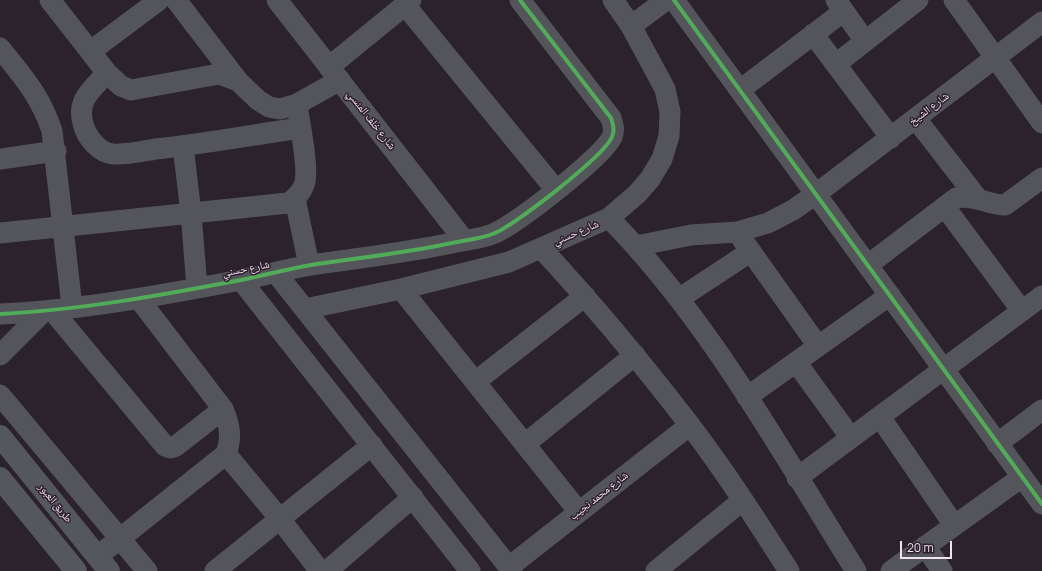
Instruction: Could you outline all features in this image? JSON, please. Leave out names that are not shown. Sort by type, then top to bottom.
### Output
[{"type":"street","points":[[90,51],[159,0]]},
{"type":"street","points":[[176,0],[238,81],[258,100],[269,107],[280,109],[297,104],[334,74],[400,4],[556,190]]},
{"type":"street","name":"شارع خلف المنسي","points":[[277,0],[464,240]]},
{"type":"street","points":[[509,262],[495,233],[556,190],[609,143],[613,136],[614,128],[611,118],[520,0]]},
{"type":"street","name":"شارع حسني","points":[[305,309],[401,289],[509,262],[609,218],[637,194],[650,179],[662,159],[670,136],[670,112],[665,89],[631,26],[613,0]]},
{"type":"street","points":[[631,26],[666,0]]},
{"type":"street","points":[[674,0],[1042,504]]},
{"type":"street","points":[[836,64],[918,0]]},
{"type":"street","points":[[954,0],[1042,123]]},
{"type":"street","points":[[53,1],[90,51],[121,86],[131,90],[219,74],[238,81]]},
{"type":"street","points":[[740,90],[813,34],[840,5],[865,41]]},
{"type":"street","name":"شارع الشيخ","points":[[816,194],[1042,22]]},
{"type":"street","points":[[813,34],[891,138]]},
{"type":"street","points":[[3,57],[37,94],[46,112],[52,131],[56,151],[72,307]]},
{"type":"street","points":[[108,73],[86,95],[82,107],[81,119],[86,133],[93,143],[102,150],[113,154],[182,146],[300,128]]},
{"type":"street","points":[[0,233],[288,203],[295,199],[304,184],[306,177],[297,104]]},
{"type":"street","points":[[916,119],[978,199]]},
{"type":"street","points":[[182,146],[191,213],[197,288]]},
{"type":"street","points":[[0,159],[56,151]]},
{"type":"street","points":[[868,265],[956,198],[963,196],[978,199],[987,203],[1005,205],[1042,178]]},
{"type":"street","points":[[636,246],[691,235],[737,232],[768,223],[793,210],[816,194]]},
{"type":"street","points":[[295,199],[309,265]]},
{"type":"street","points":[[945,207],[1022,311]]},
{"type":"street","points":[[609,218],[636,246],[680,298],[747,397],[856,571]]},
{"type":"street","points":[[737,232],[818,346]]},
{"type":"street","name":"شارع حسني","points":[[0,314],[47,311],[139,299],[276,273],[309,265],[419,250],[495,233]]},
{"type":"street","points":[[541,248],[585,296],[635,355],[690,425],[743,500],[789,571]]},
{"type":"street","points":[[680,298],[750,252]]},
{"type":"street","points":[[276,273],[511,569]]},
{"type":"street","points":[[241,280],[469,570]]},
{"type":"street","points":[[401,289],[579,512]]},
{"type":"street","points":[[747,397],[890,295]]},
{"type":"street","points":[[475,382],[585,296]]},
{"type":"street","points":[[797,478],[1042,296]]},
{"type":"street","points":[[103,564],[120,538],[226,454],[229,445],[230,432],[224,409],[139,299]]},
{"type":"street","points":[[0,355],[47,311],[165,446],[171,448],[176,446],[224,409]]},
{"type":"street","points":[[525,444],[635,355]]},
{"type":"street","points":[[796,362],[851,438]]},
{"type":"street","points":[[0,395],[147,571]]},
{"type":"street","points":[[997,444],[1042,410]]},
{"type":"street","points":[[880,417],[954,525]]},
{"type":"street","name":"شارع محمد نجيب","points":[[511,569],[579,512],[690,425]]},
{"type":"street","name":"طريق العبور","points":[[0,436],[103,564]]},
{"type":"street","points":[[215,571],[372,445]]},
{"type":"street","points":[[226,454],[280,519],[320,571]]},
{"type":"street","points":[[891,571],[1022,477]]},
{"type":"street","points":[[0,478],[76,571]]},
{"type":"street","points":[[327,571],[413,497]]},
{"type":"street","points":[[656,571],[743,500]]},
{"type":"street","points":[[925,546],[942,571]]},
{"type":"cycle path","points":[[0,314],[61,309],[151,296],[241,280],[311,265],[434,247],[485,237],[506,227],[539,204],[577,174],[605,146],[612,137],[613,132],[611,118],[520,0]]},
{"type":"cycle path","points":[[674,0],[1042,504]]}]
